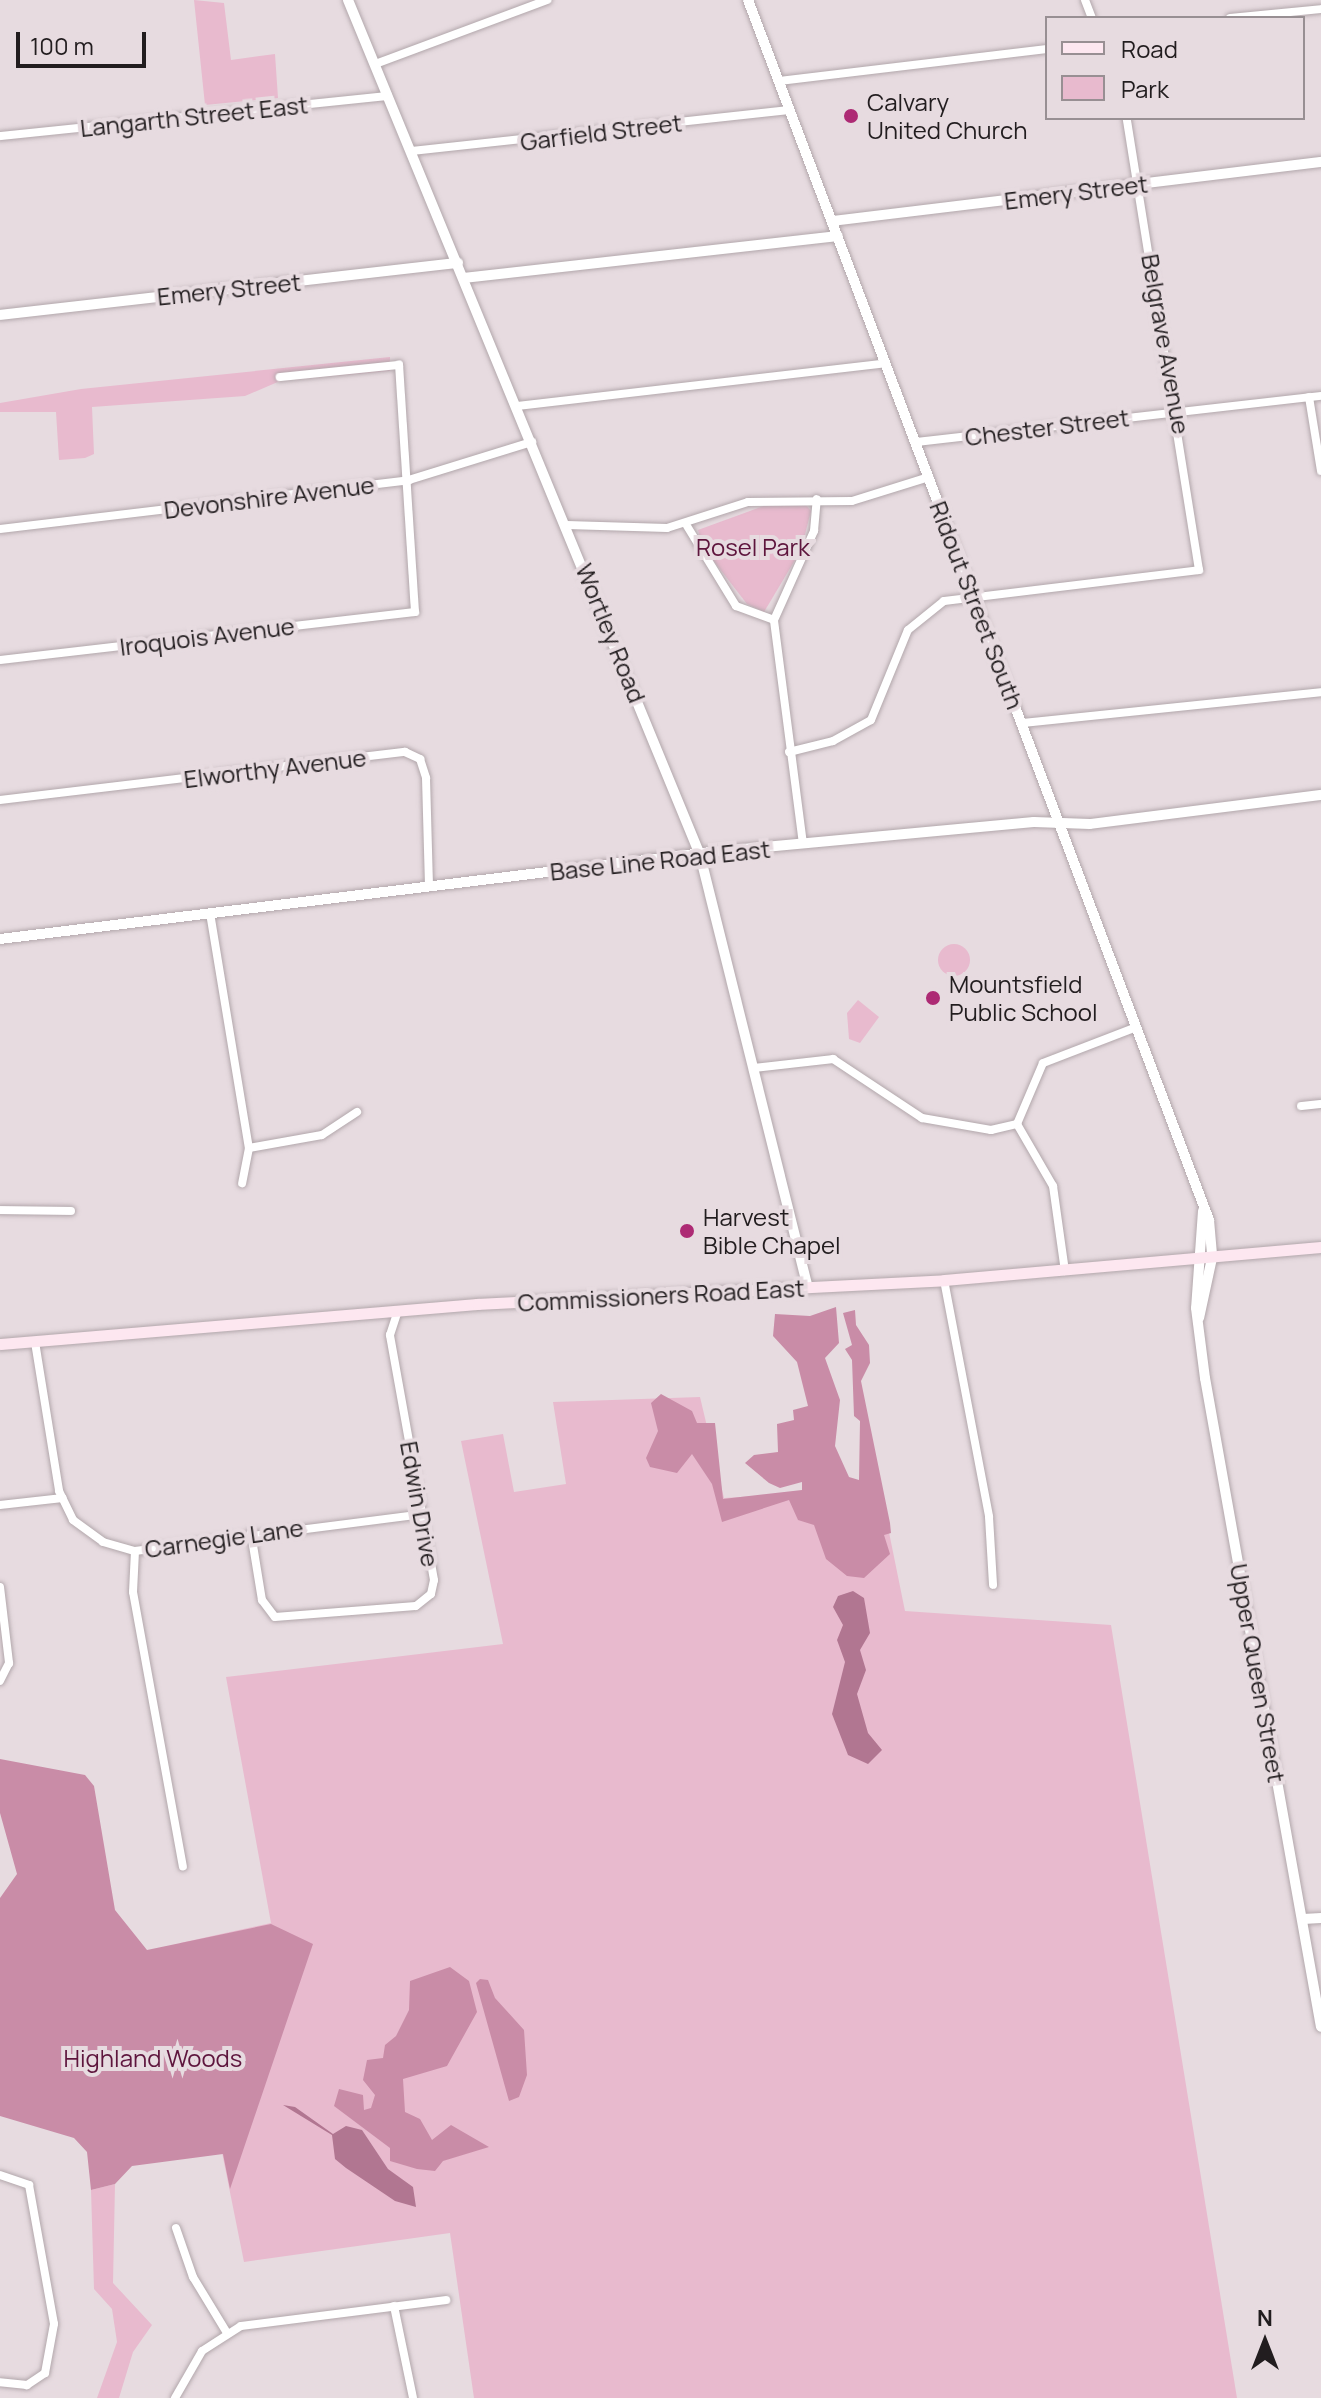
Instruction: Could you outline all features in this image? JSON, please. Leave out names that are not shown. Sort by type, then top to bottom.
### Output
[{"type":"main road","name":"Commissioners Road East","points":[[0,1344],[398,1311],[944,1280],[1321,1247]]},
{"type":"street","name":"Wortley Road","points":[[348,0],[567,525],[700,855],[808,1288]]},
{"type":"street","points":[[375,64],[547,0]]},
{"type":"street","name":"Ridout Street South","points":[[748,0],[1203,1211],[1207,1258]]},
{"type":"street","points":[[1250,16],[1321,9]]},
{"type":"street","points":[[779,81],[1045,49]]},
{"type":"street","name":"Langarth Street East","points":[[0,136],[388,96]]},
{"type":"street","name":"Garfield Street","points":[[411,151],[790,110]]},
{"type":"street","name":"Belgrave Avenue","points":[[975,600],[1199,570],[1178,412],[1127,120]]},
{"type":"street","name":"Emery Street","points":[[832,221],[1321,162]]},
{"type":"street","points":[[464,278],[838,236]]},
{"type":"street","name":"Emery Street","points":[[0,315],[458,263]]},
{"type":"street","points":[[517,406],[886,363]]},
{"type":"street","points":[[280,377],[399,365],[409,480]]},
{"type":"street","name":"Chester Street","points":[[916,442],[1321,396]]},
{"type":"street","points":[[1309,397],[1321,471]]},
{"type":"street","name":"Devonshire Avenue","points":[[0,529],[409,480],[532,442]]},
{"type":"street","points":[[567,525],[687,526],[748,502],[880,496],[929,477]]},
{"type":"street","name":"Iroquois Avenue","points":[[0,660],[415,612],[409,480]]},
{"type":"street","points":[[803,844],[774,620],[814,531],[817,499]]},
{"type":"street","points":[[687,526],[736,606],[774,620]]},
{"type":"street","points":[[789,752],[833,741],[871,720],[908,630],[944,601],[975,600]]},
{"type":"street","points":[[1022,723],[1321,692]]},
{"type":"street","name":"Elworthy Avenue","points":[[0,800],[405,752],[420,759],[426,778],[429,887]]},
{"type":"street","name":"Base Line Road East","points":[[0,939],[700,855],[1059,821],[1090,824],[1321,795]]},
{"type":"street","points":[[210,913],[249,1148],[242,1183]]},
{"type":"street","points":[[1017,1124],[1043,1063],[1134,1028]]},
{"type":"street","points":[[754,1068],[833,1059],[922,1118],[991,1130],[1017,1124]]},
{"type":"street","points":[[1301,1106],[1321,1104]]},
{"type":"street","points":[[249,1148],[322,1135],[357,1112]]},
{"type":"street","points":[[1017,1124],[1053,1186],[1065,1271]]},
{"type":"street","points":[[0,1210],[71,1211]]},
{"type":"street","name":"Upper Queen Street","points":[[1207,1258],[1199,1318],[1321,2027]]},
{"type":"street","points":[[944,1280],[989,1517],[993,1585]]},
{"type":"street","name":"Edwin Drive","points":[[251,1533],[262,1600],[275,1617],[416,1606],[431,1594],[423,1514],[390,1335],[398,1311]]},
{"type":"street","name":"Carnegie Lane","points":[[35,1342],[63,1498],[90,1535],[135,1551],[251,1533],[423,1514]]},
{"type":"street","points":[[0,1505],[63,1498]]},
{"type":"street","points":[[135,1551],[133,1592],[183,1866]]},
{"type":"street","points":[[0,1593],[9,1663],[0,1681]]},
{"type":"street","points":[[1303,1919],[1321,1918]]},
{"type":"street","points":[[0,2175],[29,2185],[54,2324],[45,2373],[27,2385],[0,2382]]},
{"type":"street","points":[[176,2228],[193,2277],[227,2333]]},
{"type":"street","points":[[175,2398],[192,2363],[227,2333],[272,2321],[446,2300]]},
{"type":"street","points":[[394,2306],[413,2398]]},
{"type":"green space","points":[[194,0],[224,3],[231,60],[275,54],[278,98],[205,105]]},
{"type":"green space","points":[[390,357],[390,371],[280,381],[245,396],[92,407],[94,454],[85,458],[59,460],[56,412],[0,412],[0,403],[81,389]]},
{"type":"green space","name":"Rosel Park","points":[[769,504],[806,505],[811,511],[801,550],[764,612],[747,604],[702,546],[698,530]]},
{"type":"green space","points":[[954,944],[965,949],[970,960],[965,971],[954,976],[943,971],[938,960],[943,949]]},
{"type":"green space","points":[[858,1000],[879,1017],[860,1043],[849,1039],[847,1013]]},
{"type":"green space","points":[[836,1307],[839,1343],[825,1358],[840,1400],[835,1446],[849,1477],[859,1480],[860,1421],[854,1416],[852,1360],[845,1349],[852,1345],[843,1313],[855,1310],[856,1325],[869,1345],[870,1363],[861,1381],[890,1523],[891,1533],[884,1535],[890,1554],[864,1578],[847,1576],[826,1559],[814,1525],[798,1520],[789,1500],[722,1522],[712,1484],[692,1454],[677,1473],[650,1467],[646,1458],[658,1431],[651,1403],[661,1394],[692,1411],[697,1423],[715,1423],[723,1499],[802,1490],[802,1482],[780,1488],[769,1483],[745,1463],[754,1455],[778,1452],[777,1424],[794,1420],[793,1410],[808,1406],[797,1362],[773,1336],[775,1314],[810,1316]]},
{"type":"green space","points":[[700,1397],[724,1498],[880,1488],[905,1611],[1111,1625],[1237,2398],[474,2398],[450,2233],[244,2262],[180,1943],[271,1923],[226,1677],[503,1644],[461,1441],[503,1434],[514,1492],[566,1484],[553,1402]]},
{"type":"green space","name":"Highland Woods","points":[[0,1759],[85,1775],[94,1786],[115,1910],[147,1950],[271,1924],[313,1944],[230,2189],[223,2154],[132,2166],[115,2184],[91,2190],[87,2152],[74,2138],[0,2116],[0,1898],[17,1874],[0,1813]]},
{"type":"green space","points":[[450,1967],[469,1981],[477,2012],[447,2066],[403,2079],[405,2112],[420,2119],[432,2140],[451,2125],[489,2147],[443,2161],[435,2171],[417,2169],[390,2161],[390,2148],[334,2106],[339,2089],[363,2095],[364,2110],[371,2108],[375,2095],[363,2080],[367,2060],[383,2058],[385,2045],[396,2036],[409,2010],[410,1981]]},
{"type":"green space","points":[[480,1979],[488,1980],[495,1998],[524,2030],[527,2075],[519,2097],[509,2101],[476,1983]]},
{"type":"green space","points":[[115,2184],[113,2283],[152,2325],[133,2352],[119,2398],[97,2398],[117,2342],[112,2309],[94,2289],[91,2190]]},
{"type":"shaded area","points":[[853,1591],[864,1598],[870,1633],[860,1650],[866,1670],[857,1694],[868,1733],[882,1750],[868,1764],[848,1755],[832,1714],[845,1662],[837,1640],[843,1625],[833,1607],[838,1596]]},
{"type":"shaded area","points":[[283,2105],[295,2107],[333,2134],[346,2126],[362,2130],[388,2169],[413,2187],[416,2207],[395,2201],[346,2168],[335,2159],[332,2135]]},
{"type":"place","name":"Calvary United Church","points":[[851,116]]},
{"type":"place","name":"Mountsfield Public School","points":[[933,998]]},
{"type":"place","name":"Harvest Bible Chapel","points":[[687,1231]]}]
